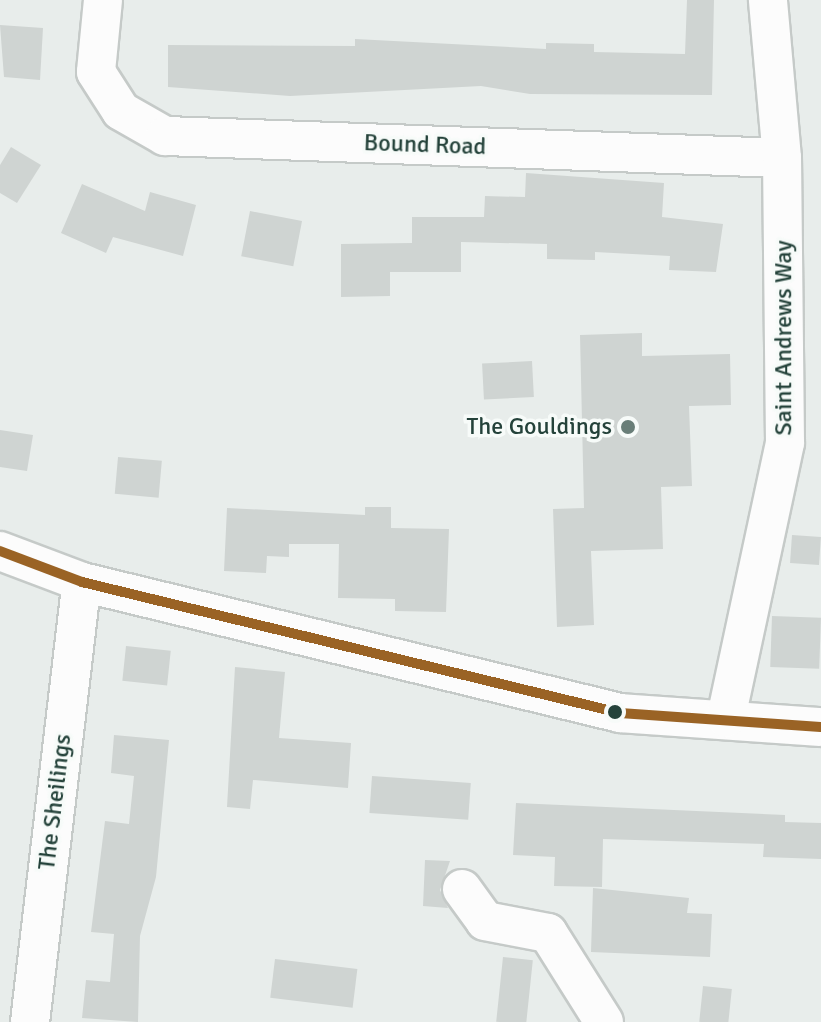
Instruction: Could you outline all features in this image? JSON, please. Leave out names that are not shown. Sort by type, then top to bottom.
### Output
[{"type":"street","name":"Bound Road","points":[[103,0],[96,72],[121,111],[165,136],[782,158]]},
{"type":"street","name":"Saint Andrews Way","points":[[726,718],[785,443],[782,158],[768,0]]},
{"type":"street","points":[[0,551],[82,582],[620,713],[821,727]]},
{"type":"street","name":"The Sheilings","points":[[30,1022],[82,582]]},
{"type":"street","points":[[462,889],[485,921],[548,933],[604,1022]]},
{"type":"building","points":[[687,0],[714,0],[712,95],[530,94],[481,86],[290,96],[168,87],[168,45],[355,46],[355,39],[546,49],[546,43],[594,44],[594,52],[685,54]]},
{"type":"building","points":[[0,25],[43,28],[40,80],[4,77]]},
{"type":"building","points":[[11,147],[41,165],[17,203],[0,193],[0,165]]},
{"type":"building","points":[[526,173],[664,183],[662,217],[723,224],[716,272],[669,270],[670,256],[595,252],[595,260],[547,259],[547,244],[461,242],[461,272],[390,272],[390,296],[341,297],[341,244],[412,243],[412,217],[484,217],[485,196],[525,197]]},
{"type":"building","points":[[82,184],[145,211],[150,192],[196,205],[183,256],[113,237],[106,253],[61,233]]},
{"type":"building","points":[[250,211],[302,221],[293,266],[241,256]]},
{"type":"building","name":"The Gouldings","points":[[642,333],[642,356],[730,354],[731,405],[689,406],[692,486],[661,487],[663,549],[591,551],[594,625],[557,627],[553,509],[584,508],[580,335]]},
{"type":"building","points":[[532,361],[534,397],[484,400],[482,364]]},
{"type":"building","points":[[0,430],[33,435],[27,471],[0,467]]},
{"type":"building","points":[[118,457],[162,461],[159,498],[115,494]]},
{"type":"building","points":[[365,507],[391,507],[391,528],[449,529],[446,612],[395,611],[395,599],[338,598],[339,544],[289,544],[289,557],[267,556],[266,573],[224,571],[227,508],[365,515]]},
{"type":"building","points":[[792,535],[821,537],[819,565],[790,563]]},
{"type":"building","points":[[772,616],[821,618],[819,669],[770,667]]},
{"type":"building","points":[[126,646],[171,651],[167,686],[122,681]]},
{"type":"building","points":[[235,667],[285,672],[279,738],[351,743],[348,788],[253,780],[250,809],[227,807]]},
{"type":"building","points":[[114,735],[169,740],[156,877],[140,936],[138,1022],[82,1018],[86,980],[110,982],[114,934],[91,932],[105,821],[129,824],[134,776],[111,773]]},
{"type":"building","points":[[372,776],[471,783],[468,820],[369,813]]},
{"type":"building","points":[[516,803],[785,815],[785,822],[821,823],[821,859],[763,857],[764,844],[603,839],[602,887],[554,886],[555,857],[513,855]]},
{"type":"building","points":[[425,860],[450,861],[440,890],[448,908],[423,906]]},
{"type":"building","points":[[593,888],[689,898],[687,913],[712,914],[710,957],[591,952]]},
{"type":"building","points":[[503,957],[533,960],[526,1022],[496,1022]]},
{"type":"building","points":[[275,959],[357,969],[353,1008],[270,998]]},
{"type":"building","points":[[703,986],[732,989],[728,1022],[699,1022]]},
{"type":"transit line","points":[[0,551],[82,582],[620,713],[821,727]]},
{"type":"place","name":"The Gouldings","points":[[628,427]]}]
